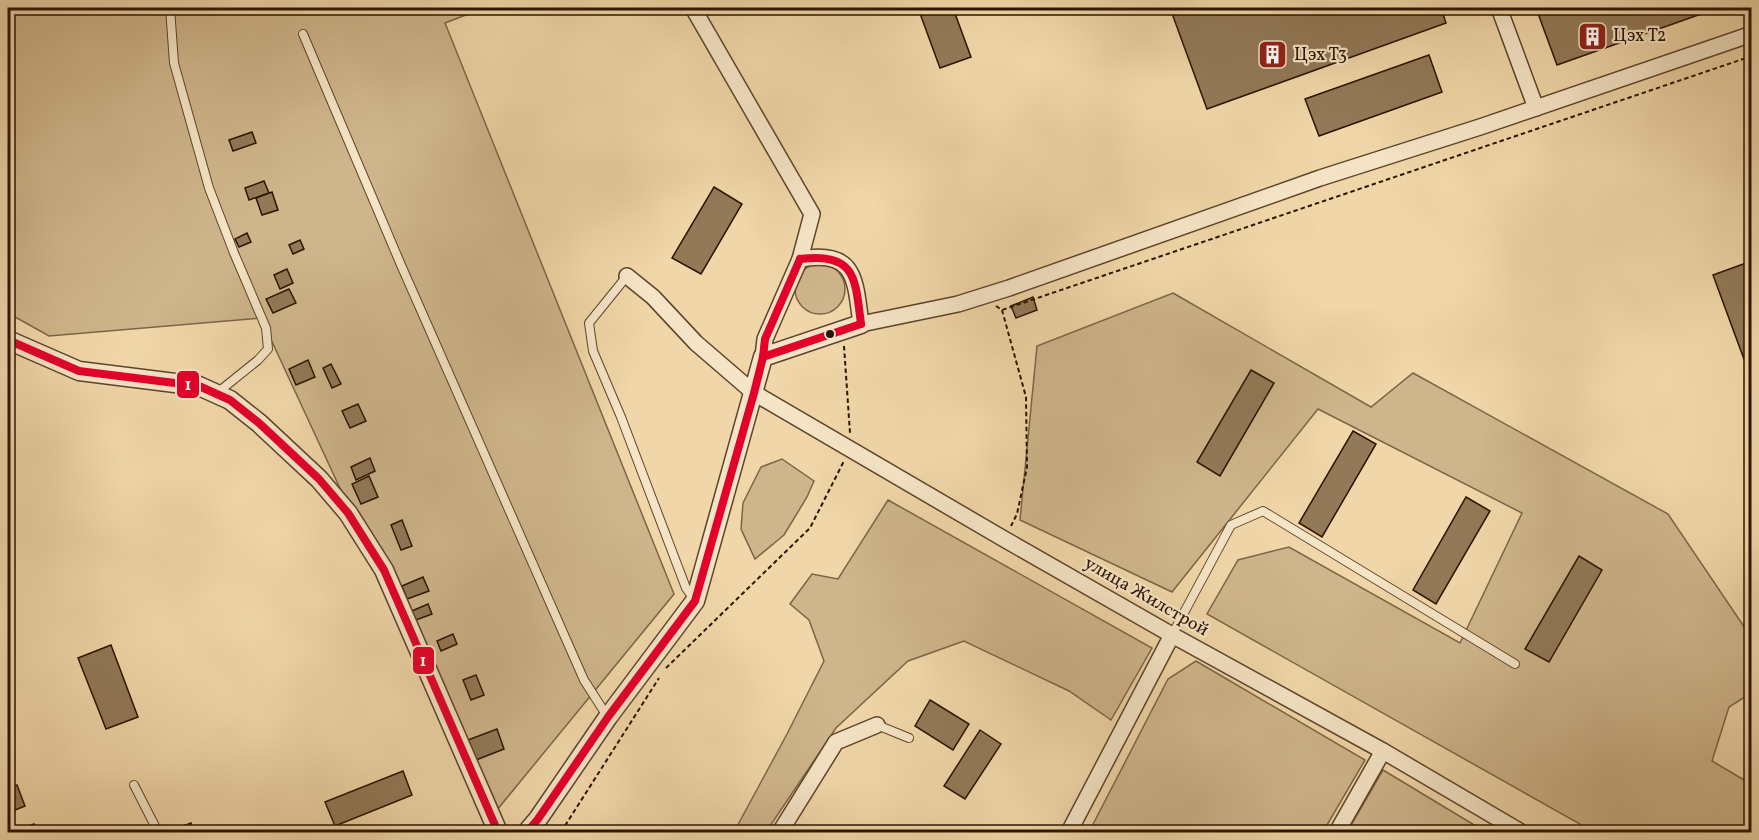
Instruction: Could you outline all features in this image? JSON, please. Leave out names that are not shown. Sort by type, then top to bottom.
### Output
[{"type":"street","points":[[527,832],[608,717],[695,601],[754,393],[765,339],[800,259],[812,214],[693,8]]},
{"type":"street","points":[[1500,8],[1536,108]]},
{"type":"street","points":[[763,357],[861,324],[958,304],[1009,288],[1320,178],[1536,108],[1752,34]]},
{"type":"street","points":[[800,259],[820,255],[837,258],[855,279],[861,324]]},
{"type":"street","name":"улица Жилстрой","points":[[627,276],[653,297],[696,343],[754,393],[1004,539],[1383,751],[1521,832]]},
{"type":"street","points":[[8,340],[79,371],[199,386],[230,400],[260,423],[319,479],[362,532],[384,570],[498,832]]},
{"type":"street","points":[[1069,832],[1172,635]]},
{"type":"street","points":[[1337,832],[1383,751]]},
{"type":"lane","points":[[170,8],[174,63],[210,188],[234,253],[266,328],[268,349],[258,360],[215,394]]},
{"type":"lane","points":[[303,34],[401,265],[584,680],[608,717]]},
{"type":"lane","points":[[627,276],[589,323],[593,351],[621,417],[686,588],[695,601]]},
{"type":"lane","points":[[1172,635],[1231,525],[1263,511],[1515,664]]},
{"type":"lane","points":[[780,832],[836,742],[877,725],[909,738]]},
{"type":"lane","points":[[134,785],[158,832]]},
{"type":"path","points":[[1002,310],[1752,56]]},
{"type":"path","points":[[991,303],[1002,310],[1026,398],[1027,466],[1017,514],[1004,539]]},
{"type":"path","points":[[561,832],[663,671],[810,528],[850,449],[844,342]]},
{"type":"shaded area","points":[[8,8],[484,8],[445,23],[674,594],[492,816],[261,318],[49,336],[8,313]]},
{"type":"shaded area","points":[[815,264],[825,264],[838,271],[845,284],[845,294],[838,307],[825,314],[815,314],[806,310],[799,303],[795,294],[795,284],[799,275],[806,268]]},
{"type":"shaded area","points":[[1173,293],[1371,407],[1413,373],[1668,514],[1751,637],[1751,693],[1729,707],[1712,761],[1751,784],[1751,832],[1594,832],[1207,614],[1238,560],[1289,547],[1460,643],[1522,513],[1318,409],[1172,592],[1020,520],[1037,346]]},
{"type":"shaded area","points":[[782,459],[814,481],[784,535],[755,559],[741,529],[743,503],[761,467]]},
{"type":"shaded area","points":[[888,500],[1152,648],[1111,720],[1069,691],[964,641],[908,661],[836,728],[766,832],[734,832],[824,661],[809,620],[790,604],[812,574],[838,579]]},
{"type":"shaded area","points":[[1196,661],[1365,760],[1323,832],[1089,832],[1168,679]]},
{"type":"shaded area","points":[[1383,770],[1486,832],[1347,832]]},
{"type":"building","points":[[918,8],[953,8],[971,57],[940,68]]},
{"type":"building","name":"Цэх Т3","points":[[1170,8],[1441,8],[1446,23],[1207,109]]},
{"type":"building","name":"Цэх Т2","points":[[1536,8],[1718,8],[1557,65]]},
{"type":"building","points":[[1429,55],[1442,92],[1319,136],[1305,99]]},
{"type":"building","points":[[252,132],[256,143],[233,151],[229,140]]},
{"type":"building","points":[[264,181],[269,193],[249,200],[245,188]]},
{"type":"building","points":[[714,187],[742,204],[701,274],[672,258]]},
{"type":"building","points":[[272,192],[278,210],[262,215],[256,198]]},
{"type":"building","points":[[247,233],[251,242],[239,247],[235,239]]},
{"type":"building","points":[[300,240],[304,249],[293,254],[289,245]]},
{"type":"building","points":[[1749,262],[1752,268],[1752,381],[1713,275]]},
{"type":"building","points":[[287,269],[293,283],[280,289],[274,275]]},
{"type":"building","points":[[289,289],[296,303],[273,313],[266,299]]},
{"type":"building","points":[[1033,297],[1037,310],[1016,318],[1011,306]]},
{"type":"building","points":[[308,360],[315,377],[296,385],[289,369]]},
{"type":"building","points":[[331,364],[341,384],[332,388],[323,368]]},
{"type":"building","points":[[1251,370],[1274,383],[1220,476],[1197,462]]},
{"type":"building","points":[[358,404],[366,421],[350,428],[342,411]]},
{"type":"building","points":[[1353,431],[1376,444],[1322,537],[1299,523]]},
{"type":"building","points":[[370,458],[375,471],[356,480],[351,467]]},
{"type":"building","points":[[369,476],[378,497],[361,504],[352,484]]},
{"type":"building","points":[[1466,497],[1490,511],[1436,604],[1413,590]]},
{"type":"building","points":[[402,520],[412,546],[401,550],[391,525]]},
{"type":"building","points":[[1579,556],[1602,570],[1549,662],[1525,649]]},
{"type":"building","points":[[423,577],[429,591],[407,599],[402,586]]},
{"type":"building","points":[[428,604],[432,614],[416,620],[412,611]]},
{"type":"building","points":[[453,634],[457,644],[441,651],[437,641]]},
{"type":"building","points":[[111,645],[138,717],[106,729],[78,658]]},
{"type":"building","points":[[476,675],[484,695],[471,700],[463,680]]},
{"type":"building","points":[[930,700],[969,724],[953,750],[915,726]]},
{"type":"building","points":[[497,729],[504,749],[476,760],[468,740]]},
{"type":"building","points":[[980,730],[1001,744],[965,799],[944,786]]},
{"type":"building","points":[[403,771],[412,795],[335,826],[325,802]]},
{"type":"building","points":[[17,785],[25,806],[8,813],[8,789]]},
{"type":"building","points":[[191,823],[195,832],[170,831]]},
{"type":"building","points":[[34,824],[37,832],[15,831]]},
{"type":"transit line","name":"1","points":[[800,259],[832,260],[849,272],[857,293],[861,324]]},
{"type":"transit line","name":"1","points":[[527,832],[608,717],[695,601],[754,393],[765,339],[800,259]]},
{"type":"transit line","name":"1","points":[[763,357],[861,324]]},
{"type":"transit line","name":"1","points":[[8,340],[79,371],[199,386],[230,400],[259,423],[319,479],[348,513],[384,570],[498,832]]},
{"type":"place","name":"Цэх Т2","points":[[1592,36]]},
{"type":"place","name":"Цэх Т3","points":[[1273,55]]}]
